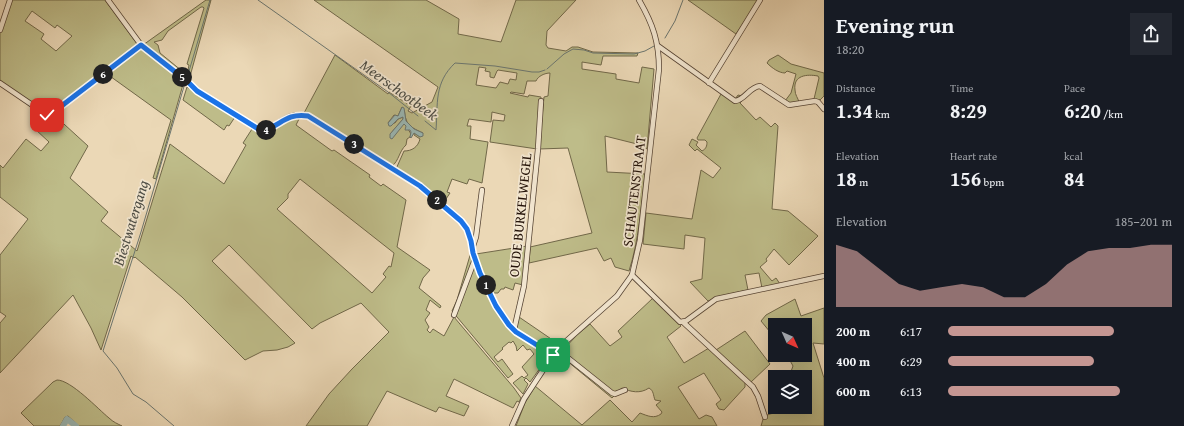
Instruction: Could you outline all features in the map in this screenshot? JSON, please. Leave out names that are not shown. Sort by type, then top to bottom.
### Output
[{"type":"street","points":[[0,30],[10,0]]},
{"type":"street","points":[[108,0],[141,45],[187,81],[197,91],[260,130],[267,129],[291,116],[300,114],[308,116],[420,186],[461,221],[467,229],[480,273],[496,306],[509,325],[514,330],[553,355]]},
{"type":"street","name":"SCHAUTENSTRAAT","points":[[512,426],[524,399],[553,355],[617,296],[632,275],[640,240],[645,202],[659,69],[658,46],[652,24],[639,0]]},
{"type":"street","points":[[709,83],[760,0]]},
{"type":"street","points":[[0,84],[47,115],[51,114],[141,45]]},
{"type":"street","points":[[658,46],[735,101],[740,100],[754,88],[760,86],[789,105],[815,101],[818,102],[824,109]]},
{"type":"street","name":"OUDE BURKELWEGEL","points":[[514,330],[524,286],[538,149],[541,101]]},
{"type":"street","points":[[472,248],[476,237],[482,190]]},
{"type":"street","points":[[454,315],[475,259]]},
{"type":"street","points":[[632,275],[680,322],[684,322],[753,387],[765,416]]},
{"type":"street","points":[[684,322],[716,299],[824,276]]},
{"type":"street","points":[[558,350],[612,393],[615,394],[625,390]]},
{"type":"shaded area","points":[[12,0],[105,0],[138,45],[47,113],[0,82],[0,33]],"holes":[[[32,11],[55,28],[57,25],[72,36],[56,51],[41,39],[44,34],[25,21]]]},
{"type":"shaded area","points":[[206,0],[211,0],[189,80],[143,45]],"holes":[[[203,7],[204,8],[187,64],[189,65],[188,70],[183,68],[182,71],[160,53],[158,45],[154,42],[162,40],[168,31]]]},
{"type":"shaded area","points":[[314,0],[426,0],[459,19],[458,34],[501,42],[516,0],[576,0],[547,31],[546,45],[548,48],[566,51],[572,47],[578,47],[593,52],[638,53],[637,56],[603,56],[601,65],[582,62],[582,69],[616,74],[616,79],[639,83],[642,67],[654,69],[647,149],[641,145],[605,136],[607,172],[645,174],[641,211],[629,271],[615,267],[611,258],[604,261],[597,248],[529,263],[530,247],[592,233],[568,148],[539,149],[544,97],[548,96],[550,73],[542,75],[536,81],[527,81],[524,94],[510,93],[528,97],[529,95],[541,97],[537,149],[490,142],[493,120],[504,121],[505,115],[492,112],[491,122],[469,119],[467,126],[471,126],[470,139],[488,142],[482,183],[469,179],[467,184],[452,179],[447,192],[450,193],[444,202],[453,210],[452,212],[396,169],[404,151],[414,148],[419,142],[420,139],[414,135],[414,133],[420,137],[423,133],[413,128],[407,122],[402,107],[398,116],[394,115],[388,123],[395,123],[398,119],[403,117],[392,132],[392,138],[403,124],[405,124],[411,134],[407,139],[406,145],[392,166],[304,113],[335,55],[388,94],[389,92],[411,106],[408,111],[412,113],[432,102],[438,87]],"holes":[[[479,67],[486,68],[485,71],[490,72],[490,77],[494,78],[498,70],[517,73],[516,80],[510,79],[508,84],[500,82],[496,88],[476,85]]]},
{"type":"shaded area","points":[[688,0],[759,0],[736,34]]},
{"type":"shaded area","points":[[142,48],[184,81],[156,179],[153,178],[171,120],[107,74]]},
{"type":"shaded area","points":[[778,55],[791,64],[824,73],[824,96],[820,100],[814,99],[819,78],[818,76],[809,75],[798,78],[796,81],[795,93],[799,102],[791,104],[785,101],[791,93],[796,74],[787,71],[785,73],[780,72],[767,63],[769,60]]},
{"type":"shaded area","points":[[187,87],[235,117],[229,126],[227,125],[224,130],[183,100]]},
{"type":"shaded area","points":[[725,93],[735,99],[738,95],[742,96],[744,99],[740,103],[756,120],[760,117],[771,127],[775,123],[778,126],[772,209],[788,211],[818,236],[789,265],[774,249],[766,259],[767,261],[760,267],[772,281],[776,278],[780,284],[762,288],[759,273],[745,275],[748,290],[725,295],[708,301],[690,282],[702,279],[705,238],[685,235],[684,249],[643,244],[646,213],[692,219],[701,170],[713,178],[721,168],[697,149],[695,151],[689,145],[692,139],[698,142],[696,145],[702,151],[705,148],[707,142],[705,140],[698,140],[697,138],[721,94],[723,95]]},
{"type":"shaded area","points":[[53,114],[88,146],[70,178],[108,212],[101,221],[137,251],[170,144],[224,184],[246,145],[243,143],[252,129],[263,136],[270,130],[286,121],[300,117],[296,125],[332,151],[334,150],[370,175],[369,177],[381,186],[383,184],[406,200],[397,247],[430,270],[423,278],[419,288],[441,306],[440,308],[430,300],[426,310],[430,313],[425,320],[429,327],[427,330],[430,333],[433,329],[444,336],[454,317],[514,388],[521,398],[519,402],[517,401],[513,408],[454,379],[446,396],[469,406],[464,416],[439,407],[436,412],[387,391],[367,426],[306,426],[329,394],[389,332],[361,303],[320,323],[312,329],[229,245],[212,261],[295,343],[277,350],[263,351],[245,360],[182,297],[135,257],[134,258],[131,256],[101,350],[73,295],[0,373],[0,323],[6,316],[0,312],[0,255],[28,219],[0,197],[0,165],[3,168],[26,139],[41,151],[49,142],[35,129]],"holes":[[[300,179],[394,253],[391,267],[389,266],[383,274],[386,277],[372,293],[277,209],[288,198],[288,194]]]},
{"type":"shaded area","points":[[527,246],[523,285],[515,283],[513,290],[505,287],[498,293],[489,293],[514,332],[519,317],[560,345],[546,360],[530,382],[526,378],[524,380],[528,384],[523,394],[513,383],[522,376],[524,378],[528,375],[522,367],[534,354],[530,349],[527,350],[523,345],[517,351],[513,341],[511,343],[509,342],[494,357],[498,362],[502,359],[513,374],[508,378],[452,311],[457,300],[471,252],[476,252],[476,254]]},
{"type":"shaded area","points":[[653,298],[681,326],[667,337],[684,363],[709,348],[745,382],[745,387],[724,410],[719,409],[716,404],[721,400],[704,373],[678,387],[699,419],[706,415],[712,417],[717,426],[516,426],[525,403],[535,386],[582,425],[610,400],[632,422],[640,413],[653,417],[661,414],[662,412],[656,405],[661,401],[655,400],[651,389],[649,388],[636,392],[622,388],[616,393],[613,393],[562,351],[590,324],[610,346],[622,337],[618,331]]},
{"type":"shaded area","points":[[795,299],[801,316],[824,308],[824,344],[813,343],[824,378],[824,426],[761,426],[764,416],[770,414],[812,414],[812,370],[792,370],[793,366],[791,362],[812,362],[812,318],[768,318],[768,330],[761,321],[766,315]]},
{"type":"shaded area","points":[[745,331],[770,364],[750,383],[716,350]]},
{"type":"shaded area","points":[[560,352],[614,396],[612,398],[561,356],[557,360],[555,358]]},
{"type":"shaded area","points":[[57,380],[63,381],[77,390],[116,423],[122,426],[79,426],[68,416],[65,417],[60,426],[34,426],[21,413],[53,382]]},
{"type":"water","points":[[402,107],[404,108],[406,121],[414,129],[423,133],[423,136],[420,137],[414,133],[411,138],[410,130],[405,130],[406,126],[404,124],[392,139],[390,138],[390,134],[403,119],[403,117],[398,119],[391,126],[389,126],[388,123],[395,115],[398,116]]},
{"type":"waterway","name":"Biestwatergang","points":[[187,78],[210,0]]},
{"type":"waterway","name":"Meerschootbeek","points":[[258,0],[388,92],[418,116]]},
{"type":"waterway","name":"Meerschootbeek","points":[[665,38],[675,21],[683,0]]},
{"type":"waterway","name":"Meerschootbeek","points":[[547,69],[564,54],[573,49],[593,53],[634,54],[645,51],[654,46]]},
{"type":"waterway","name":"Meerschootbeek","points":[[425,121],[436,130],[437,102],[440,86],[443,78],[455,63],[495,66],[532,72],[545,70]]},
{"type":"waterway","name":"Biestwatergang","points":[[174,426],[146,402],[133,394],[117,368],[103,351],[141,232],[185,83]]},
{"type":"waterway","points":[[63,426],[67,419],[76,426]]},
{"type":"route","points":[[47,115],[51,114],[141,45],[188,82],[197,91],[260,130],[274,126],[291,116],[300,114],[308,116],[420,186],[461,221],[467,229],[480,273],[496,306],[509,325],[516,332],[553,355]]}]
